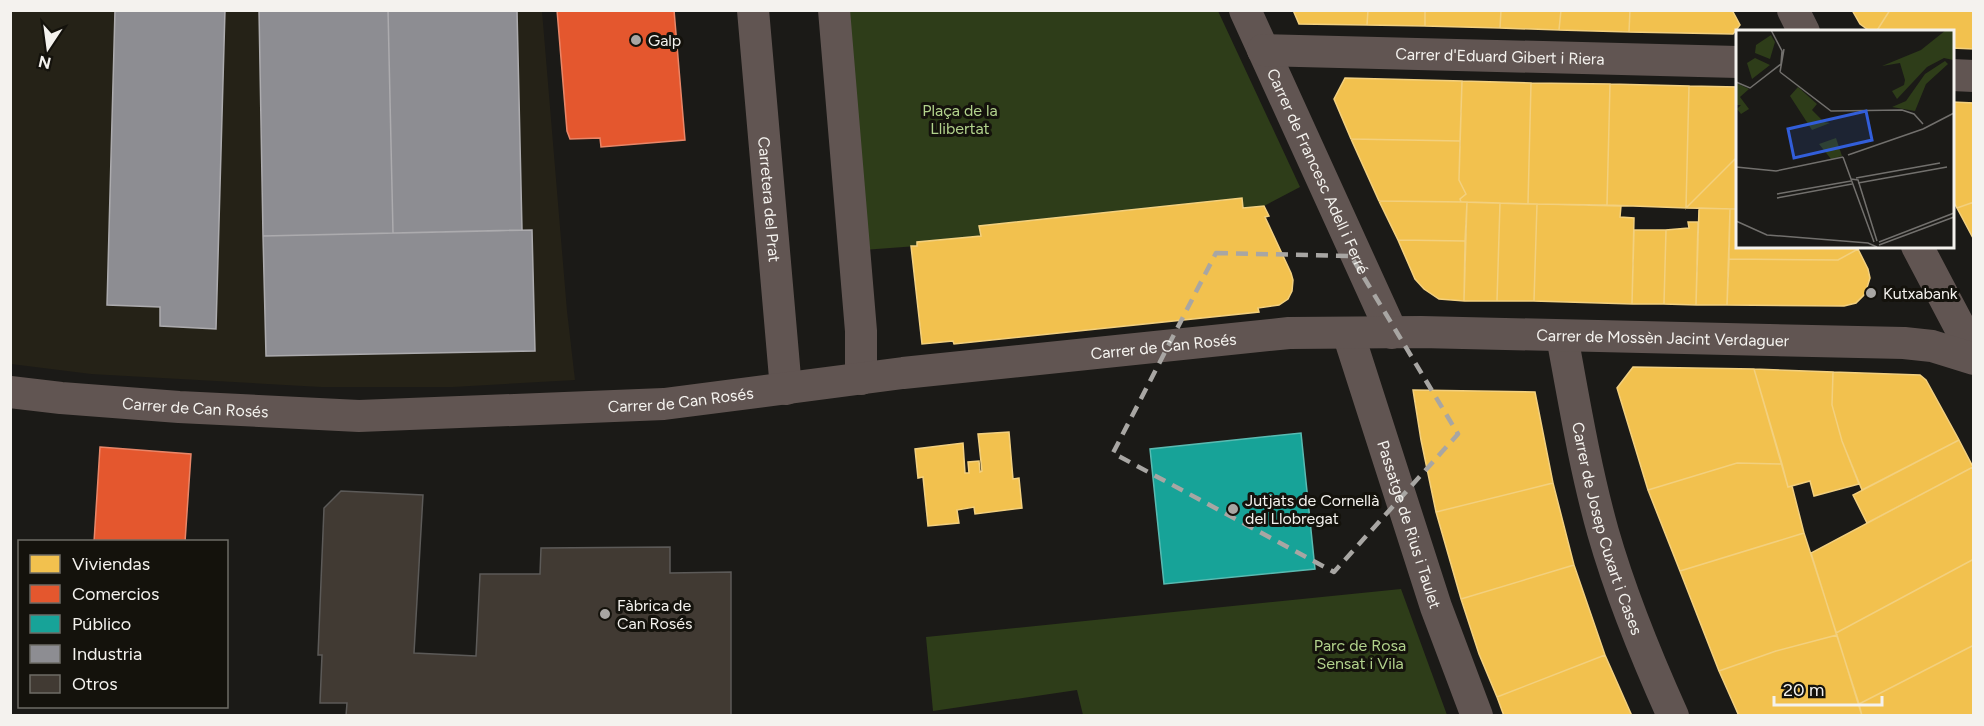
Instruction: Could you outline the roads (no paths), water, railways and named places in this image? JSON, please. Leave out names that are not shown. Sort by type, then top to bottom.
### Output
[{"type":"street","name":"Carretera del Prat","points":[[753,10],[786,389]]},
{"type":"street","points":[[834,10],[861,331],[861,379]]},
{"type":"street","name":"Carrer de Francesc Adell i Ferré","points":[[1245,10],[1392,333]]},
{"type":"street","points":[[1793,10],[1803,30]]},
{"type":"street","name":"Carrer d'Eduard Gibert i Riera","points":[[1263,50],[1736,62]]},
{"type":"street","points":[[1954,75],[1974,76]]},
{"type":"street","points":[[1918,248],[1974,354]]},
{"type":"street","name":"Carrer de Can Rosés","points":[[10,392],[190,408],[359,416],[664,404],[861,379],[1289,333],[1348,333]]},
{"type":"street","name":"Carrer de Mossèn Jacint Verdaguer","points":[[1348,333],[1905,343],[1932,346],[1974,359]]},
{"type":"street","name":"Passatge de Rius i Taulet","points":[[1348,333],[1436,607],[1477,716]]},
{"type":"street","name":"Carrer de Josep Cuxart i Cases","points":[[1562,336],[1590,481],[1604,534],[1632,618],[1673,716]]},
{"type":"place","name":"Galp","points":[[636,40]]},
{"type":"place","name":"Kutxabank","points":[[1871,293]]},
{"type":"place","name":"Jutjats de Cornellà del Llobregat","points":[[1233,509]]},
{"type":"place","name":"Fàbrica de Can Rosés","points":[[605,614]]},
{"type":"park label","name":"Plaça de la Llibertat","points":[[960,119]]},
{"type":"park label","name":"Parc de Rosa Sensat i Vila","points":[[1360,654]]}]
